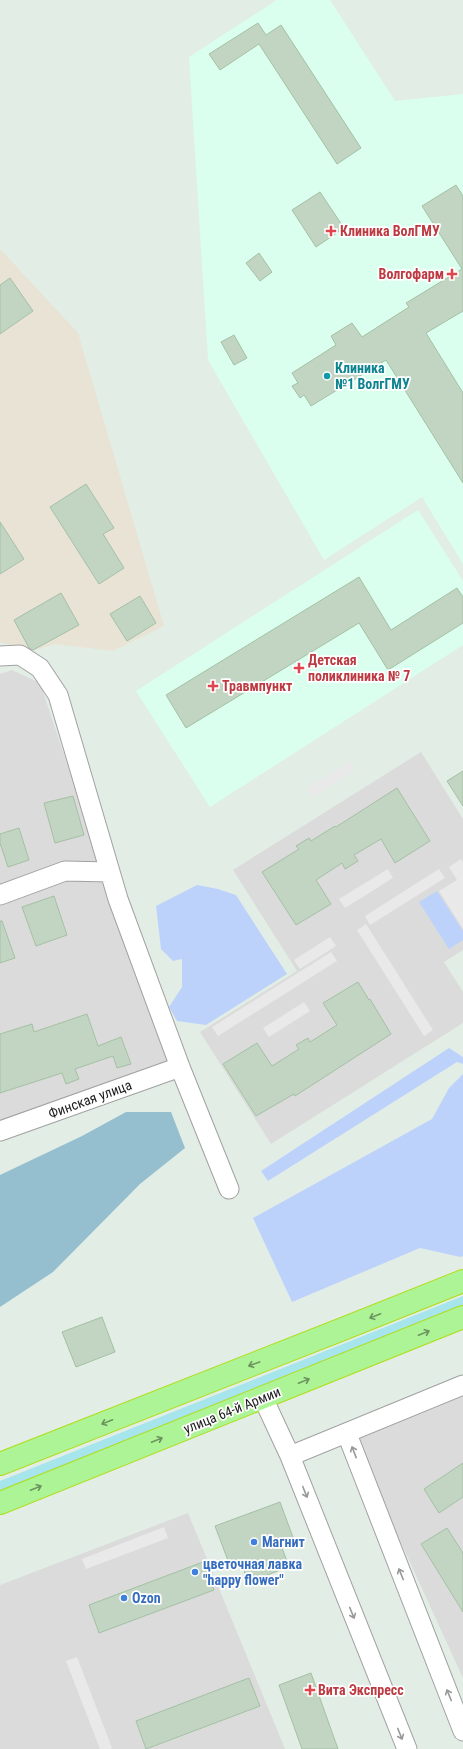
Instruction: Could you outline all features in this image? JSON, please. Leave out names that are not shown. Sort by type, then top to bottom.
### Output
[{"type":"highway","points":[[0,1464],[463,1281]]},
{"type":"highway","name":"улица 64-й Армии","points":[[0,1503],[463,1317]]},
{"type":"street","points":[[0,656],[20,655],[40,668],[58,695],[118,900],[180,1067],[229,1189]]},
{"type":"street","points":[[0,895],[65,871],[110,872]]},
{"type":"street","name":"Финская улица","points":[[0,1132],[180,1067]]},
{"type":"street","points":[[290,1456],[347,1434],[463,1385]]},
{"type":"street","points":[[263,1398],[290,1456],[407,1749]]},
{"type":"street","points":[[347,1434],[463,1731]]},
{"type":"shaded area","name":"Клиника ВолГМУ","points":[[277,0],[330,0],[395,101],[463,94],[463,564],[422,497],[324,560],[208,360],[189,57]]},
{"type":"shaded area","points":[[0,249],[78,333],[164,626],[113,651],[55,644],[31,651],[0,642]]},
{"type":"shaded area","name":"Детская поликлиника № 7","points":[[418,510],[463,581],[463,645],[210,807],[136,691]]},
{"type":"shaded area","points":[[12,670],[40,683],[118,915],[177,1059],[0,1122],[0,674]]},
{"type":"shaded area","points":[[421,752],[463,819],[463,950],[444,962],[463,992],[463,1023],[271,1144],[200,1032],[297,971],[233,870]]},
{"type":"shaded area","points":[[350,761],[355,770],[312,798],[306,789]]},
{"type":"shaded area","points":[[461,859],[463,862],[463,929],[439,891],[457,880],[449,867]]},
{"type":"shaded area","points":[[388,869],[393,878],[345,908],[339,899]]},
{"type":"shaded area","points":[[439,869],[445,878],[370,925],[365,916]]},
{"type":"shaded area","points":[[197,885],[218,889],[236,895],[287,974],[206,1025],[177,1021],[169,1007],[182,987],[182,959],[173,961],[161,949],[156,906]]},
{"type":"shaded area","points":[[437,891],[463,931],[463,940],[449,949],[419,902]]},
{"type":"shaded area","points":[[366,924],[433,1030],[424,1036],[357,930]]},
{"type":"shaded area","points":[[330,937],[336,946],[300,969],[294,960]]},
{"type":"shaded area","points":[[331,952],[337,961],[218,1036],[212,1027]]},
{"type":"shaded area","points":[[304,1002],[310,1011],[269,1037],[263,1028]]},
{"type":"shaded area","points":[[449,1048],[463,1057],[463,1064],[457,1062],[268,1181],[261,1171]]},
{"type":"shaded area","points":[[463,1074],[463,1256],[460,1257],[420,1248],[292,1302],[253,1218],[432,1119],[449,1088]]},
{"type":"shaded area","points":[[126,1112],[171,1112],[185,1148],[140,1184],[53,1272],[0,1307],[0,1175],[82,1136]]},
{"type":"shaded area","points":[[463,1296],[463,1307],[0,1493],[0,1481]]},
{"type":"shaded area","points":[[463,1394],[463,1678],[353,1438]]},
{"type":"shaded area","points":[[188,1513],[285,1749],[0,1749],[0,1585]]},
{"type":"shaded area","points":[[164,1527],[168,1538],[86,1569],[82,1559]]},
{"type":"shaded area","points":[[77,1657],[112,1748],[110,1749],[100,1749],[66,1661]]},
{"type":"building","points":[[258,23],[266,35],[281,25],[361,148],[337,164],[259,44],[220,70],[209,54]]},
{"type":"building","name":"Клиника №1 ВолгГМУ","points":[[456,185],[463,196],[463,311],[426,333],[463,393],[463,483],[386,360],[311,406],[304,395],[300,398],[292,386],[298,383],[292,373],[336,345],[331,336],[352,323],[362,337],[409,307],[406,303],[462,269],[422,206]]},
{"type":"building","points":[[320,192],[344,228],[316,247],[292,210]]},
{"type":"building","points":[[259,253],[272,272],[260,281],[246,263]]},
{"type":"building","points":[[10,278],[33,311],[0,334],[0,285]]},
{"type":"building","points":[[234,335],[247,358],[234,365],[221,342]]},
{"type":"building","points":[[86,484],[114,528],[103,534],[124,568],[99,584],[50,507]]},
{"type":"building","points":[[0,522],[24,559],[0,574]]},
{"type":"building","points":[[359,577],[391,630],[457,588],[463,597],[463,623],[388,670],[359,623],[186,728],[166,695]]},
{"type":"building","points":[[61,593],[79,625],[33,650],[29,648],[14,620]]},
{"type":"building","points":[[140,596],[156,623],[127,641],[110,614]]},
{"type":"building","points":[[463,771],[463,806],[447,781]]},
{"type":"building","points":[[397,788],[430,841],[395,863],[381,839],[354,855],[358,861],[345,869],[342,863],[316,880],[331,904],[296,925],[262,872],[299,849],[296,846],[309,838],[311,841],[335,826],[336,827]]},
{"type":"building","points":[[73,796],[84,835],[55,843],[44,803]]},
{"type":"building","points":[[19,828],[29,860],[8,867],[0,843],[0,834]]},
{"type":"building","points":[[54,896],[67,935],[36,946],[22,907]]},
{"type":"building","points":[[0,921],[2,921],[15,958],[0,963]]},
{"type":"building","points":[[358,982],[391,1034],[295,1096],[294,1094],[256,1116],[223,1064],[257,1043],[272,1066],[299,1049],[296,1045],[308,1038],[310,1042],[337,1025],[323,1003]]},
{"type":"building","points":[[87,1014],[98,1046],[121,1037],[131,1064],[117,1068],[113,1056],[75,1069],[79,1079],[66,1084],[62,1073],[0,1093],[0,1034],[32,1024],[34,1032]]},
{"type":"building","points":[[102,1317],[115,1352],[76,1367],[62,1332]]},
{"type":"building","points":[[463,1463],[463,1497],[439,1513],[424,1489]]},
{"type":"building","name":"Магнит","points":[[280,1502],[294,1540],[281,1545],[289,1567],[248,1582],[241,1562],[230,1566],[215,1526]]},
{"type":"building","points":[[447,1528],[463,1553],[463,1612],[421,1544]]},
{"type":"building","points":[[203,1562],[214,1590],[99,1633],[89,1605]]},
{"type":"building","points":[[311,1673],[338,1749],[302,1749],[279,1685]]},
{"type":"building","points":[[249,1678],[260,1706],[146,1749],[136,1721]]},
{"type":"place","name":"Клиника ВолГМУ","points":[[331,231]]},
{"type":"place","name":"Волгофарм","points":[[452,274]]},
{"type":"place","name":"Клиника №1 ВолгГМУ","points":[[327,376]]},
{"type":"place","name":"Детская поликлиника № 7","points":[[299,668]]},
{"type":"place","name":"Травмпункт","points":[[213,686]]},
{"type":"place","name":"Магнит","points":[[254,1542]]},
{"type":"place","name":"цветочная лавка \"happy flower\"","points":[[195,1572]]},
{"type":"place","name":"Ozon","points":[[124,1598]]},
{"type":"place","name":"Вита Экспресс","points":[[310,1690]]}]
